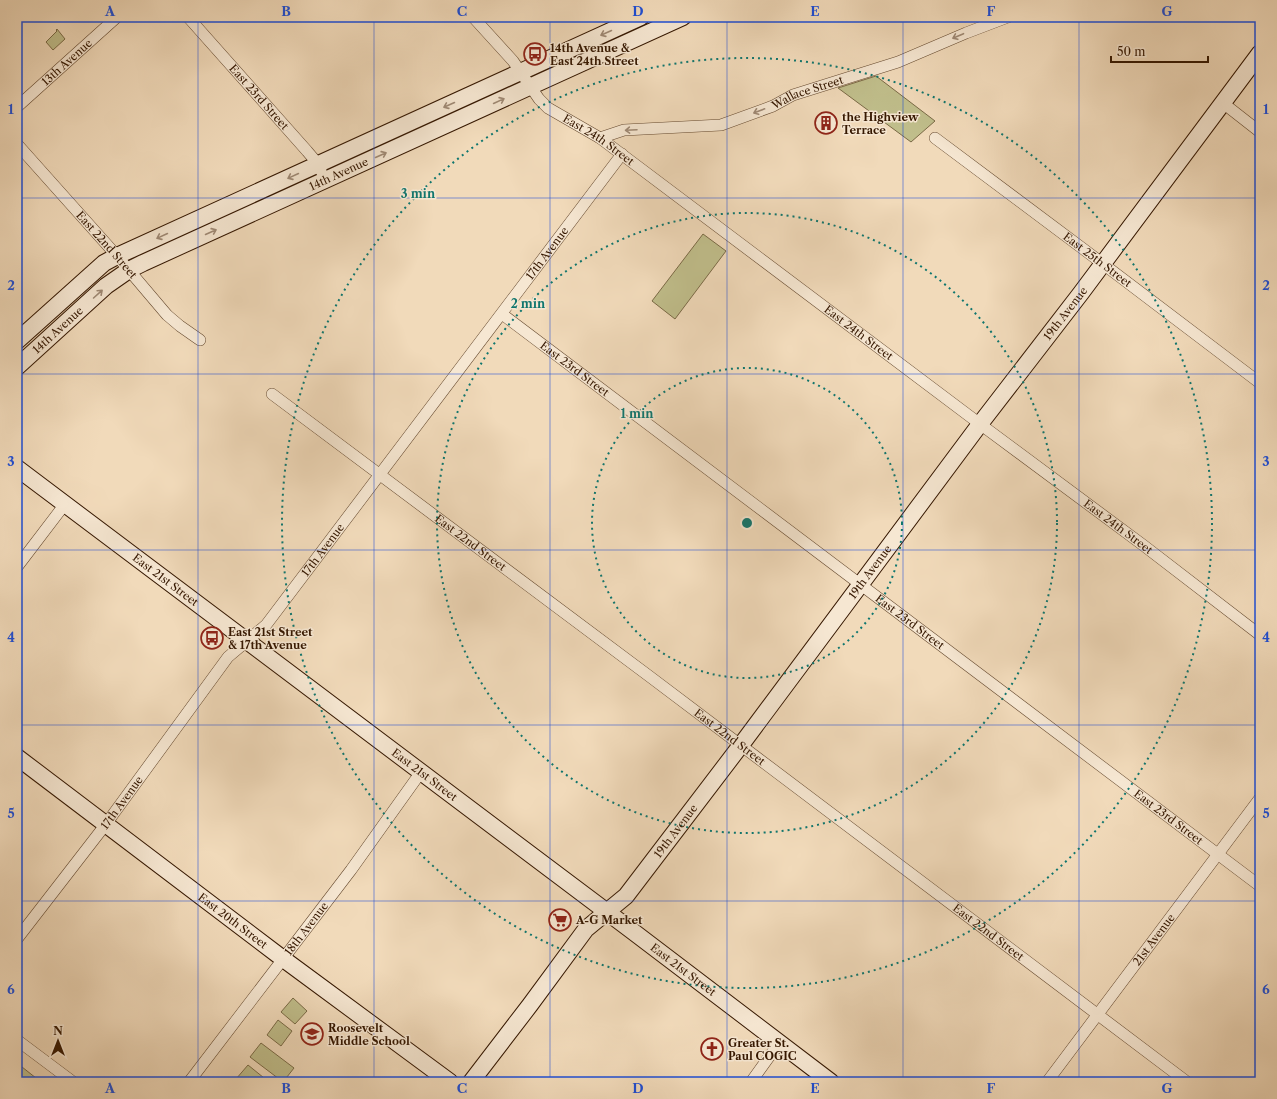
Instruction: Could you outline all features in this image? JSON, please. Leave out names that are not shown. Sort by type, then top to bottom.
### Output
[{"type":"street","name":"13th Avenue","points":[[17,107],[117,17]]},
{"type":"street","name":"East 23rd Street","points":[[188,17],[318,164],[326,180]]},
{"type":"street","name":"East 24th Street","points":[[473,17],[513,61],[539,99],[548,108],[600,138],[622,154],[1260,635]]},
{"type":"street","name":"14th Avenue","points":[[17,341],[104,263],[117,256],[641,17]]},
{"type":"street","name":"14th Avenue","points":[[17,367],[106,286],[129,270],[683,17]]},
{"type":"street","name":"Wallace Street","points":[[600,138],[624,130],[722,125],[773,106],[793,95],[898,62],[1008,17]]},
{"type":"street","name":"19th Avenue","points":[[471,1082],[586,929],[626,896],[1260,53]]},
{"type":"street","points":[[1223,103],[1260,132]]},
{"type":"street","name":"East 25th Street","points":[[935,138],[1103,263],[1260,383]]},
{"type":"street","name":"East 22nd Street","points":[[17,144],[117,256],[167,315],[200,340]]},
{"type":"street","name":"17th Avenue","points":[[17,939],[106,824],[228,657],[266,625],[622,154]]},
{"type":"street","name":"East 23rd Street","points":[[502,314],[1260,886]]},
{"type":"street","name":"East 22nd Street","points":[[272,394],[741,745],[1187,1082]]},
{"type":"street","name":"East 21st Street","points":[[17,468],[831,1082]]},
{"type":"street","points":[[17,567],[65,504]]},
{"type":"street","name":"East 20th Street","points":[[17,757],[282,958],[450,1082]]},
{"type":"street","name":"18th Avenue","points":[[189,1082],[282,958],[351,870],[421,772]]},
{"type":"street","name":"21st Avenue","points":[[1047,1082],[1260,798]]},
{"type":"street","points":[[17,1040],[73,1082]]},
{"type":"street","points":[[752,1082],[780,1043]]},
{"type":"shaded area","points":[[57,29],[65,39],[53,50],[46,42],[57,31]]},
{"type":"shaded area","points":[[876,76],[935,121],[911,142],[838,88]]},
{"type":"shaded area","points":[[703,234],[726,251],[675,319],[652,301]]},
{"type":"shaded area","points":[[293,998],[307,1011],[295,1024],[281,1012]]},
{"type":"shaded area","points":[[278,1020],[292,1031],[281,1046],[267,1035]]},
{"type":"shaded area","points":[[261,1043],[294,1068],[283,1082],[250,1057]]},
{"type":"shaded area","points":[[17,1063],[41,1082],[17,1082]]},
{"type":"shaded area","points":[[248,1065],[269,1082],[239,1082],[236,1079]]},
{"type":"place","name":"14th Avenue & East 24th Street","points":[[535,54]]},
{"type":"place","name":"the Highview Terrace","points":[[826,123]]},
{"type":"place","name":"East 21st Street & 17th Avenue","points":[[212,638]]},
{"type":"place","name":"A-G Market","points":[[560,920]]},
{"type":"place","name":"Roosevelt Middle School","points":[[312,1034]]},
{"type":"place","name":"Greater St. Paul COGIC","points":[[712,1049]]}]
